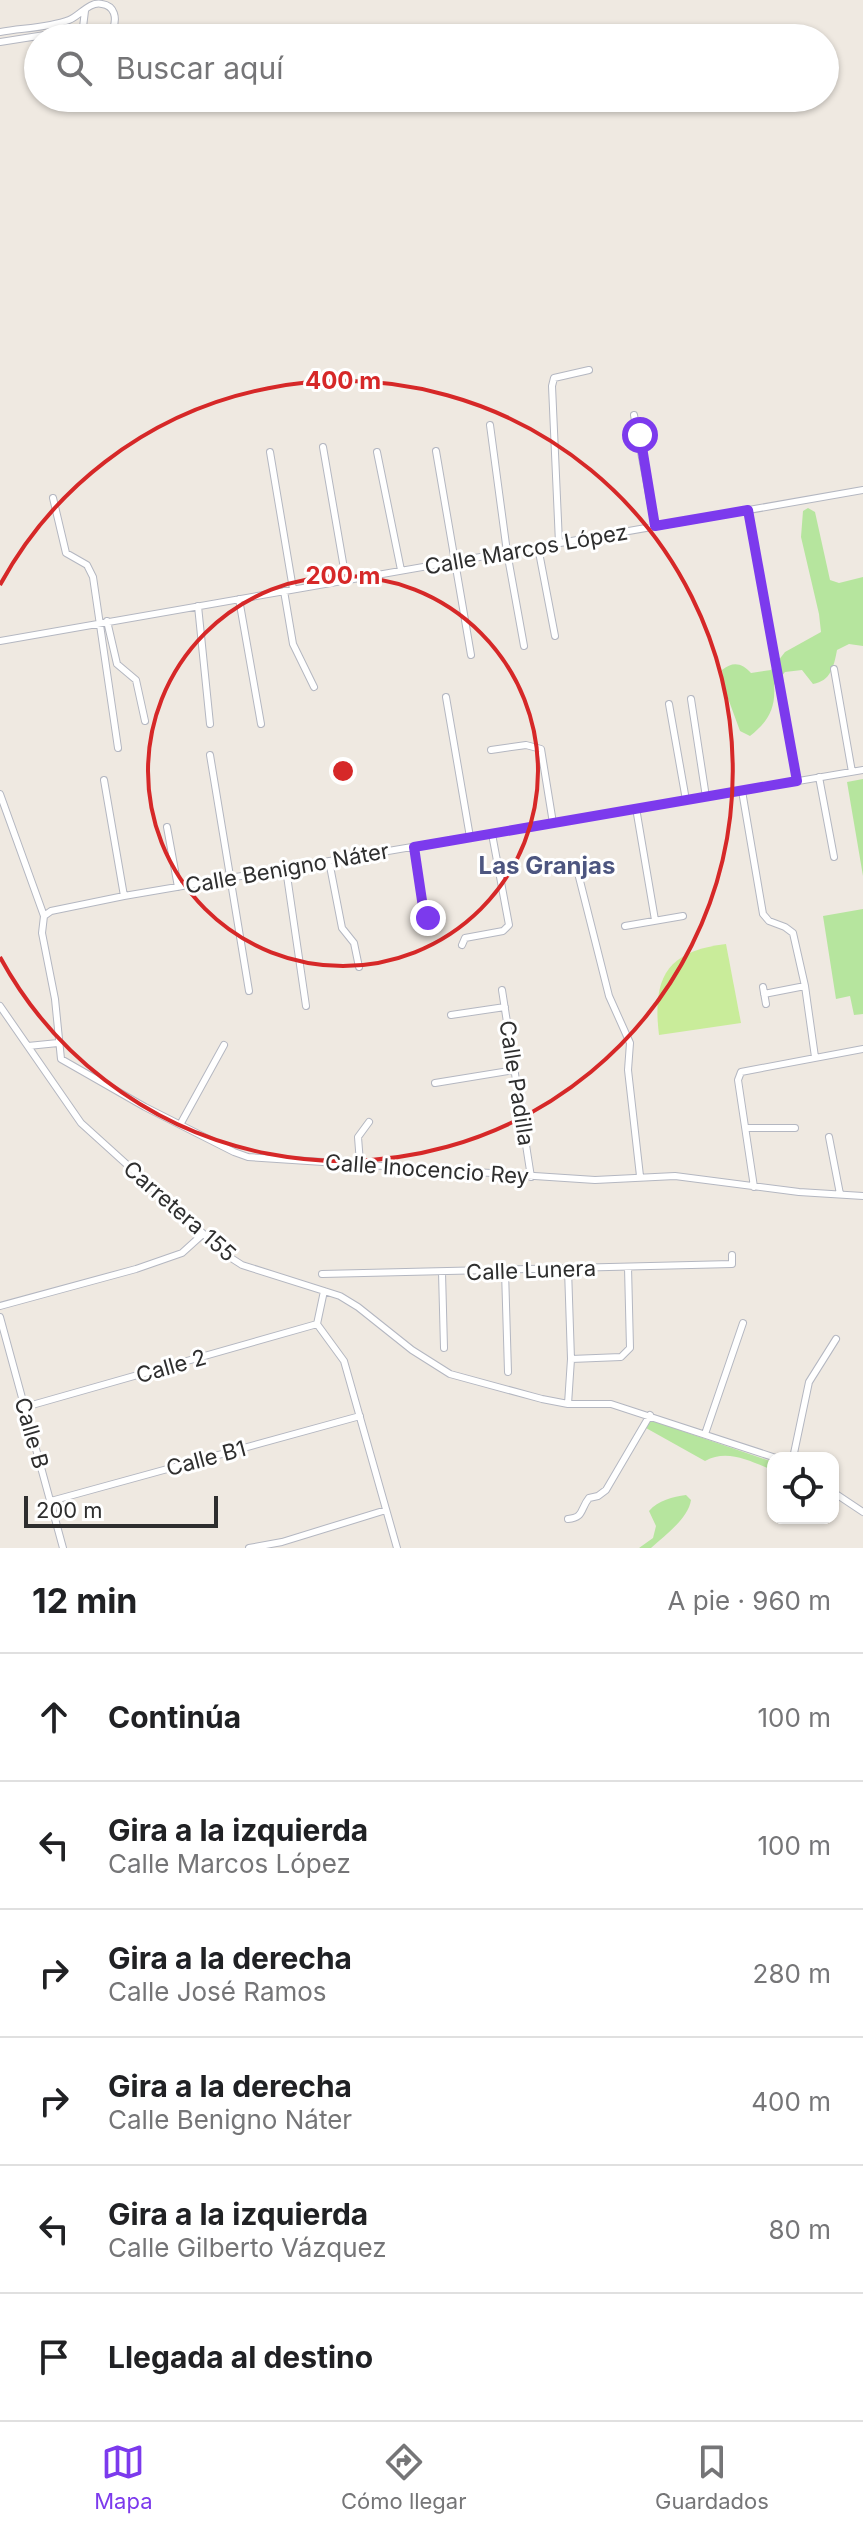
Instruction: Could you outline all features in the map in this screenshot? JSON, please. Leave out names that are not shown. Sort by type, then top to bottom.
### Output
[{"type":"street","points":[[45,24],[68,20],[88,5],[103,2],[114,14],[113,24]]},
{"type":"street","points":[[83,24],[88,5]]},
{"type":"street","points":[[0,32],[24,28]]},
{"type":"street","points":[[0,42],[24,38]]},
{"type":"street","points":[[559,543],[552,386],[554,378],[589,370]]},
{"type":"street","points":[[634,415],[655,526]]},
{"type":"street","points":[[490,425],[507,552],[524,646]]},
{"type":"street","points":[[323,447],[346,580]]},
{"type":"street","points":[[436,451],[471,655]]},
{"type":"street","points":[[270,452],[293,589]]},
{"type":"street","points":[[377,452],[401,570]]},
{"type":"street","name":"Calle Marcos López","points":[[0,641],[863,490]]},
{"type":"street","points":[[53,498],[66,553],[87,565],[93,577],[118,748]]},
{"type":"street","points":[[748,510],[797,781]]},
{"type":"street","points":[[538,547],[555,636]]},
{"type":"street","points":[[284,591],[293,644],[314,687]]},
{"type":"street","points":[[239,599],[261,724]]},
{"type":"street","points":[[198,606],[210,724]]},
{"type":"street","points":[[107,621],[117,664],[136,680],[145,721]]},
{"type":"street","points":[[834,669],[852,772]]},
{"type":"street","points":[[446,697],[470,837]]},
{"type":"street","points":[[691,699],[706,797]]},
{"type":"street","points":[[669,704],[686,800]]},
{"type":"street","points":[[491,750],[526,745],[541,749],[553,823]]},
{"type":"street","points":[[210,755],[249,991]]},
{"type":"street","name":"Calle Benigno Náter","points":[[44,916],[51,911],[124,896],[863,770]]},
{"type":"street","points":[[819,777],[834,857]]},
{"type":"street","points":[[104,780],[124,896]]},
{"type":"street","points":[[742,791],[763,914],[769,921],[793,933],[805,986],[815,1057]]},
{"type":"street","points":[[0,794],[44,916],[42,933],[55,999],[58,1043],[28,1046]]},
{"type":"street","points":[[636,808],[655,920]]},
{"type":"street","points":[[167,827],[178,887]]},
{"type":"street","points":[[462,945],[465,938],[503,931],[509,925],[492,834]]},
{"type":"street","points":[[414,847],[424,914],[428,918],[435,917]]},
{"type":"street","points":[[329,861],[342,928],[354,943],[359,967]]},
{"type":"street","points":[[286,869],[306,1006]]},
{"type":"street","points":[[579,877],[609,996],[630,1043],[628,1070],[640,1176]]},
{"type":"street","points":[[625,926],[683,916]]},
{"type":"street","points":[[766,1004],[764,990],[805,986]]},
{"type":"street","name":"Calle Padilla","points":[[502,990],[531,1177]]},
{"type":"street","name":"Carretera 155","points":[[0,1006],[81,1123],[203,1234],[242,1265],[340,1296],[412,1350],[450,1374],[568,1404],[611,1404],[767,1455]]},
{"type":"street","points":[[451,1015],[505,1007]]},
{"type":"street","name":"Calle Inocencio Rey","points":[[58,1043],[61,1059],[145,1107],[248,1157],[595,1180],[675,1176],[754,1187],[863,1196]]},
{"type":"street","points":[[181,1123],[224,1045]]},
{"type":"street","points":[[754,1187],[738,1080],[741,1072],[863,1049]]},
{"type":"street","points":[[435,1083],[515,1070]]},
{"type":"street","points":[[360,1163],[358,1137],[369,1122]]},
{"type":"street","points":[[747,1128],[795,1128]]},
{"type":"street","points":[[829,1137],[840,1194]]},
{"type":"street","points":[[0,1306],[136,1269],[182,1253],[203,1234]]},
{"type":"street","name":"Calle Lunera","points":[[322,1274],[732,1264],[732,1255]]},
{"type":"street","points":[[571,1359],[621,1357],[630,1348],[628,1267]]},
{"type":"street","points":[[568,1269],[571,1359],[568,1404]]},
{"type":"street","points":[[505,1271],[508,1372]]},
{"type":"street","points":[[442,1272],[444,1348]]},
{"type":"street","points":[[324,1291],[317,1324],[344,1361],[397,1548]]},
{"type":"street","name":"Calle B","points":[[0,1317],[63,1548]]},
{"type":"street","points":[[705,1434],[743,1323]]},
{"type":"street","name":"Calle 2","points":[[25,1407],[317,1324]]},
{"type":"street","points":[[794,1452],[809,1382],[836,1339]]},
{"type":"street","points":[[568,1519],[577,1518],[589,1498],[606,1490],[650,1415]]},
{"type":"street","name":"Calle B1","points":[[51,1501],[360,1416]]},
{"type":"street","points":[[839,1496],[863,1512]]},
{"type":"street","points":[[249,1548],[284,1545],[386,1510]]},
{"type":"green space","points":[[808,508],[815,512],[830,580],[839,583],[863,577],[863,646],[849,644],[837,650],[831,672],[824,680],[813,684],[802,670],[785,672],[774,685],[770,714],[750,736],[740,731],[725,690],[722,670],[734,664],[751,673],[771,670],[785,652],[821,632],[801,537],[803,511]]},
{"type":"green space","points":[[863,779],[863,876],[847,782]]},
{"type":"green space","points":[[863,909],[863,1014],[854,1015],[850,996],[836,999],[823,916]]},
{"type":"green space","points":[[726,944],[741,1023],[659,1035],[658,997],[668,970],[690,953]]},
{"type":"green space","points":[[650,1420],[767,1460],[767,1468],[731,1456],[705,1461],[646,1428]]},
{"type":"green space","points":[[686,1495],[691,1500],[681,1520],[651,1548],[639,1548],[653,1538],[656,1526],[649,1511],[661,1502]]},
{"type":"district","name":"Las Granjas","points":[[547,866]]},
{"type":"route","points":[[428,918],[424,914],[414,847],[797,781],[748,510],[655,526],[640,435]]}]
